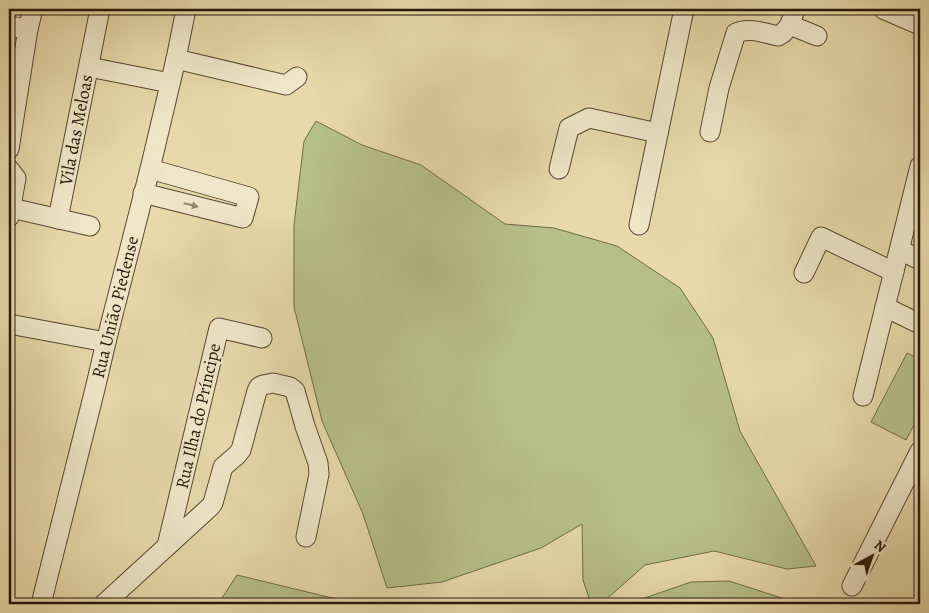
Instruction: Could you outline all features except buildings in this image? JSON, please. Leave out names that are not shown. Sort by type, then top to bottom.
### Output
[{"type":"street","points":[[9,149],[11,120],[33,9]]},
{"type":"street","name":"Vila das Meloas","points":[[58,219],[100,9]]},
{"type":"street","name":"Rua União Piedense","points":[[41,604],[150,169],[176,59],[183,9]]},
{"type":"street","points":[[639,225],[684,9]]},
{"type":"street","points":[[883,9],[920,25]]},
{"type":"street","points":[[710,132],[719,88],[736,33],[741,30],[756,30],[778,36],[783,33],[792,17],[817,36]]},
{"type":"street","points":[[9,26],[28,29]]},
{"type":"street","points":[[176,59],[286,86],[297,77]]},
{"type":"street","points":[[89,67],[170,83]]},
{"type":"street","points":[[559,169],[569,128],[589,118],[658,133]]},
{"type":"street","points":[[863,396],[920,166]]},
{"type":"street","points":[[9,169],[16,178],[10,213],[58,219],[90,226]]},
{"type":"street","points":[[143,193],[244,218],[249,197],[150,169]]},
{"type":"street","points":[[804,272],[821,237],[894,272]]},
{"type":"street","points":[[900,250],[920,260]]},
{"type":"street","points":[[885,307],[920,324]]},
{"type":"street","points":[[9,324],[106,342]]},
{"type":"street","name":"Rua Ilha do Príncipe","points":[[167,546],[219,328],[262,338]]},
{"type":"street","points":[[104,604],[212,505],[223,467],[238,455],[241,450],[257,391],[259,387],[268,383],[273,382],[290,387],[296,392],[319,466],[306,537]]},
{"type":"street","points":[[852,586],[920,450]]},
{"type":"green space","points":[[316,121],[362,145],[421,165],[505,224],[554,228],[617,246],[680,288],[713,338],[740,431],[816,566],[787,569],[714,551],[645,565],[601,604],[591,604],[583,580],[582,524],[541,548],[442,582],[387,588],[363,514],[322,421],[294,307],[294,225],[304,141]]},
{"type":"green space","points":[[907,353],[920,359],[920,414],[906,440],[871,422]]},
{"type":"green space","points":[[237,575],[357,604],[218,604]]},
{"type":"green space","points":[[729,581],[791,601],[792,604],[631,604],[691,582]]}]
